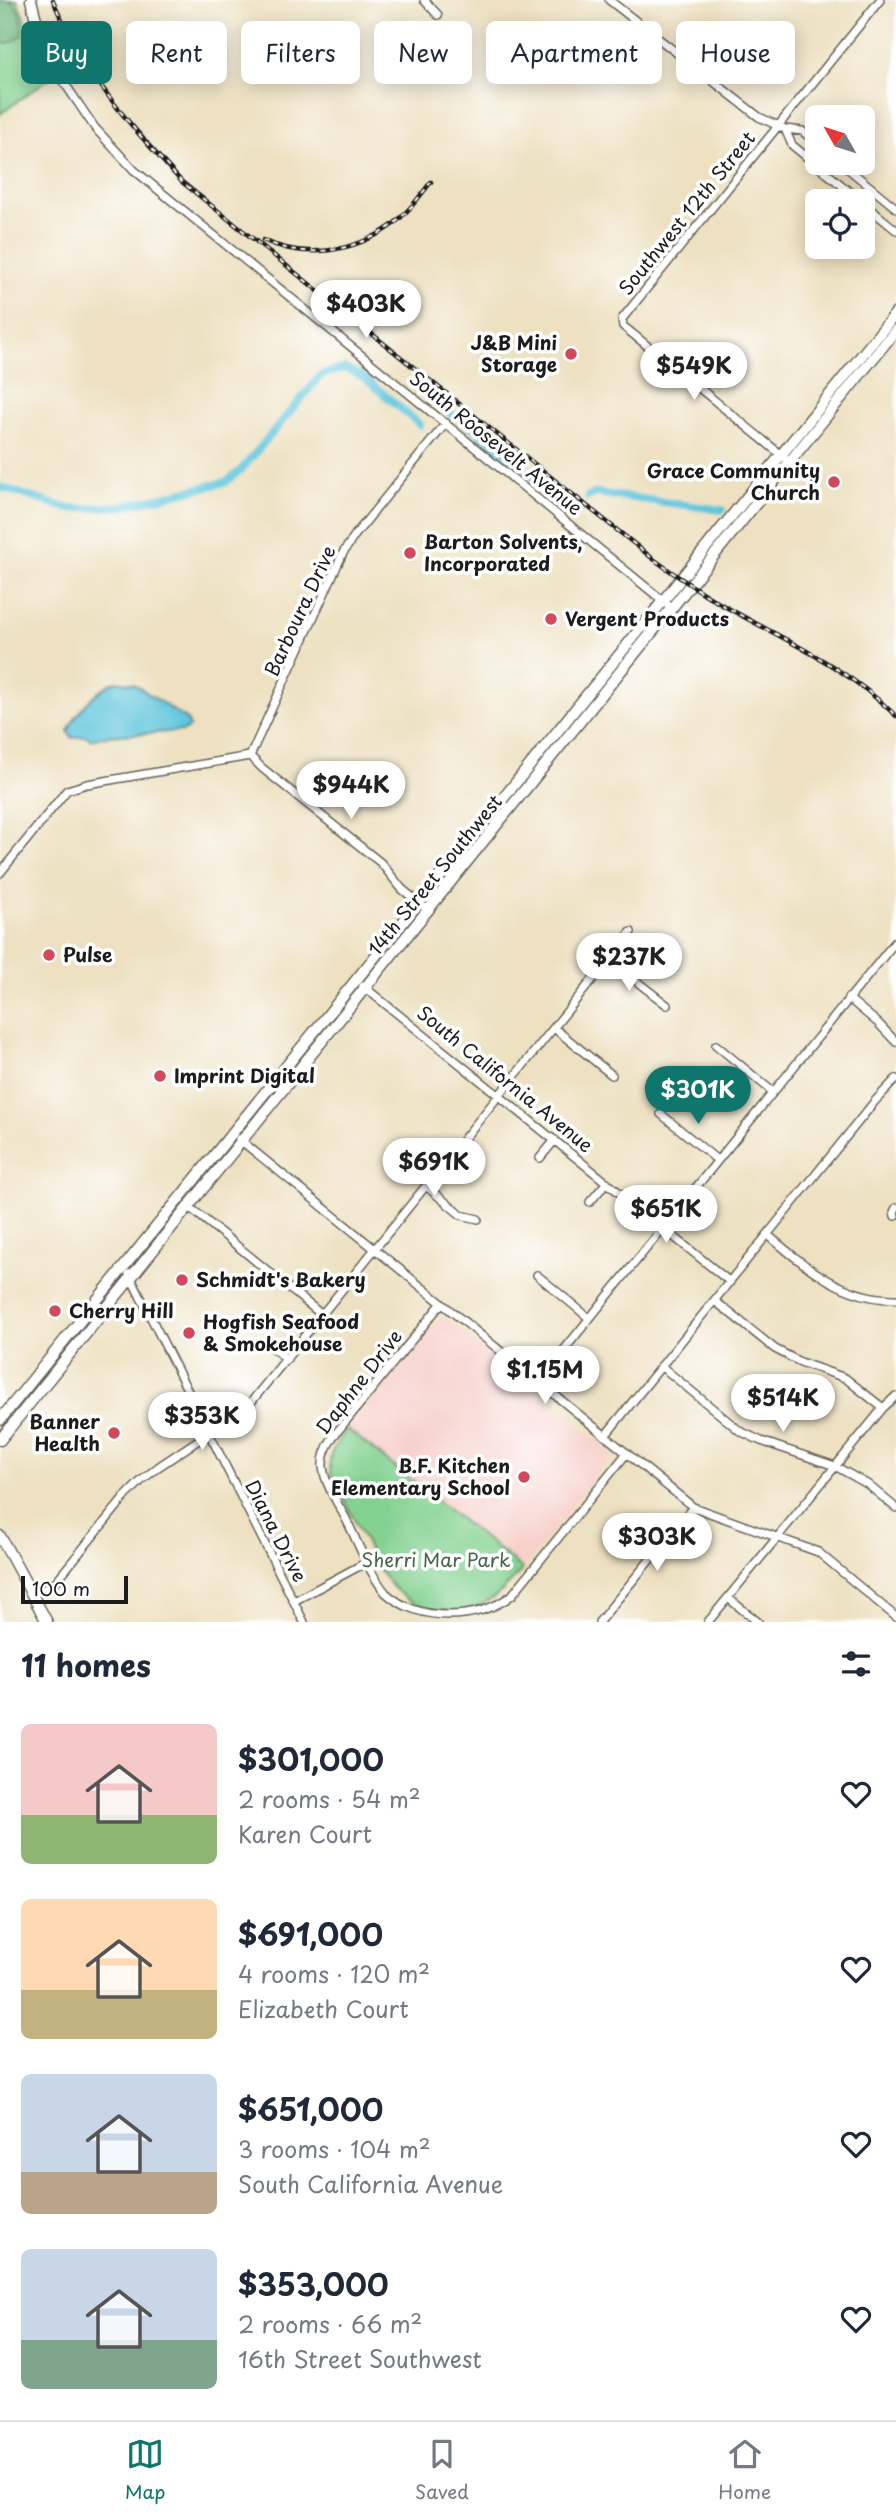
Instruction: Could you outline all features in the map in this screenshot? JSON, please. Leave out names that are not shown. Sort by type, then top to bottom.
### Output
[{"type":"main road","points":[[31,0],[36,21]]},
{"type":"main road","name":"14th Street Southwest","points":[[0,1420],[127,1272],[236,1138],[357,981],[896,313]]},
{"type":"main road","name":"14th Street Southwest","points":[[0,1440],[127,1272],[188,1206],[236,1138],[429,911],[896,330]]},
{"type":"main road","points":[[0,1536],[47,1622]]},
{"type":"street","points":[[424,0],[438,15]]},
{"type":"street","points":[[609,0],[758,117],[805,133]]},
{"type":"street","name":"Southwest 12th Street","points":[[781,455],[622,323],[624,316],[782,126],[880,0]]},
{"type":"street","name":"South Roosevelt Avenue","points":[[65,84],[95,128],[134,170],[673,609]]},
{"type":"street","points":[[782,126],[792,145],[846,189]]},
{"type":"street","points":[[856,175],[896,208]]},
{"type":"street","points":[[875,213],[896,230]]},
{"type":"street","name":"Barboura Drive","points":[[250,755],[343,553],[446,423]]},
{"type":"street","points":[[781,455],[790,462]]},
{"type":"street","points":[[0,873],[67,790],[87,783],[250,755],[262,768],[381,863],[402,889],[429,911]]},
{"type":"street","points":[[33,1594],[53,1585],[141,1481],[244,1409],[631,933]]},
{"type":"street","points":[[538,1382],[896,941]]},
{"type":"street","points":[[609,960],[667,1005]]},
{"type":"street","name":"South California Avenue","points":[[357,981],[730,1282]]},
{"type":"street","points":[[848,998],[896,1042]]},
{"type":"street","points":[[554,1028],[612,1075]]},
{"type":"street","points":[[716,1045],[773,1092]]},
{"type":"street","points":[[606,1436],[875,1101],[896,1079]]},
{"type":"street","points":[[661,1114],[717,1160]]},
{"type":"street","points":[[236,1138],[693,1507],[818,1552],[894,1618]]},
{"type":"street","points":[[540,1158],[555,1140]]},
{"type":"street","points":[[590,1202],[607,1182]]},
{"type":"street","points":[[426,1186],[461,1215],[478,1219]]},
{"type":"street","points":[[188,1206],[322,1315]]},
{"type":"street","points":[[768,1235],[826,1280],[872,1298],[896,1300]]},
{"type":"street","name":"Diana Drive","points":[[127,1272],[304,1622]]},
{"type":"street","points":[[537,1275],[589,1318]]},
{"type":"street","points":[[715,1301],[775,1349],[800,1362],[845,1378],[883,1408]]},
{"type":"street","name":"Daphne Drive","points":[[441,1304],[333,1437],[324,1454],[323,1467],[367,1562],[382,1587],[392,1599],[414,1612],[441,1621]]},
{"type":"street","points":[[266,1343],[286,1359]]},
{"type":"street","points":[[661,1366],[740,1432],[835,1466],[867,1484],[896,1508]]},
{"type":"street","points":[[708,1622],[883,1408],[896,1396]]},
{"type":"street","points":[[441,1621],[478,1616],[506,1601],[627,1453]]},
{"type":"street","points":[[599,1622],[693,1507]]},
{"type":"street","points":[[294,1601],[367,1562]]},
{"type":"street","points":[[728,1598],[758,1622]]},
{"type":"shaded area","points":[[441,1316],[614,1454],[523,1569],[347,1429]]},
{"type":"green space","points":[[0,0],[17,0],[26,21],[21,21],[21,84],[41,84],[0,114]]},
{"type":"green space","points":[[0,0],[10,0],[17,7],[22,20],[21,36],[0,43]]},
{"type":"green space","name":"Sherri Mar Park","points":[[347,1429],[523,1569],[492,1599],[464,1610],[435,1610],[421,1606],[396,1590],[377,1566],[331,1474],[331,1455]]},
{"type":"water","points":[[116,681],[134,684],[187,720],[190,727],[183,731],[105,736],[92,740],[86,736],[72,738],[68,731],[82,709],[101,690]]},
{"type":"waterway","points":[[0,487],[69,509],[123,506],[226,482],[241,470],[321,375],[345,368],[365,378],[420,425]]},
{"type":"waterway","points":[[451,415],[458,416],[572,510],[580,508]]},
{"type":"waterway","points":[[588,497],[596,493],[722,510]]},
{"type":"railway","points":[[53,0],[78,51],[109,97],[182,182],[652,558],[719,603],[855,681],[896,716]]},
{"type":"railway","points":[[263,240],[296,250],[312,251],[361,242],[397,221],[431,182]]},
{"type":"place","name":"J&B Mini Storage","points":[[571,354]]},
{"type":"place","name":"Grace Community Church","points":[[834,482]]},
{"type":"place","name":"Barton Solvents, Incorporated","points":[[410,553]]},
{"type":"place","name":"Vergent Products","points":[[551,619]]},
{"type":"place","name":"Pulse","points":[[49,955]]},
{"type":"place","name":"Imprint Digital","points":[[160,1076]]},
{"type":"place","name":"Schmidt's Bakery","points":[[182,1280]]},
{"type":"place","name":"Cherry Hill","points":[[55,1311]]},
{"type":"place","name":"Hogfish Seafood & Smokehouse","points":[[189,1333]]},
{"type":"place","name":"Banner Health","points":[[114,1433]]},
{"type":"place","name":"B.F. Kitchen Elementary School","points":[[524,1477]]}]
